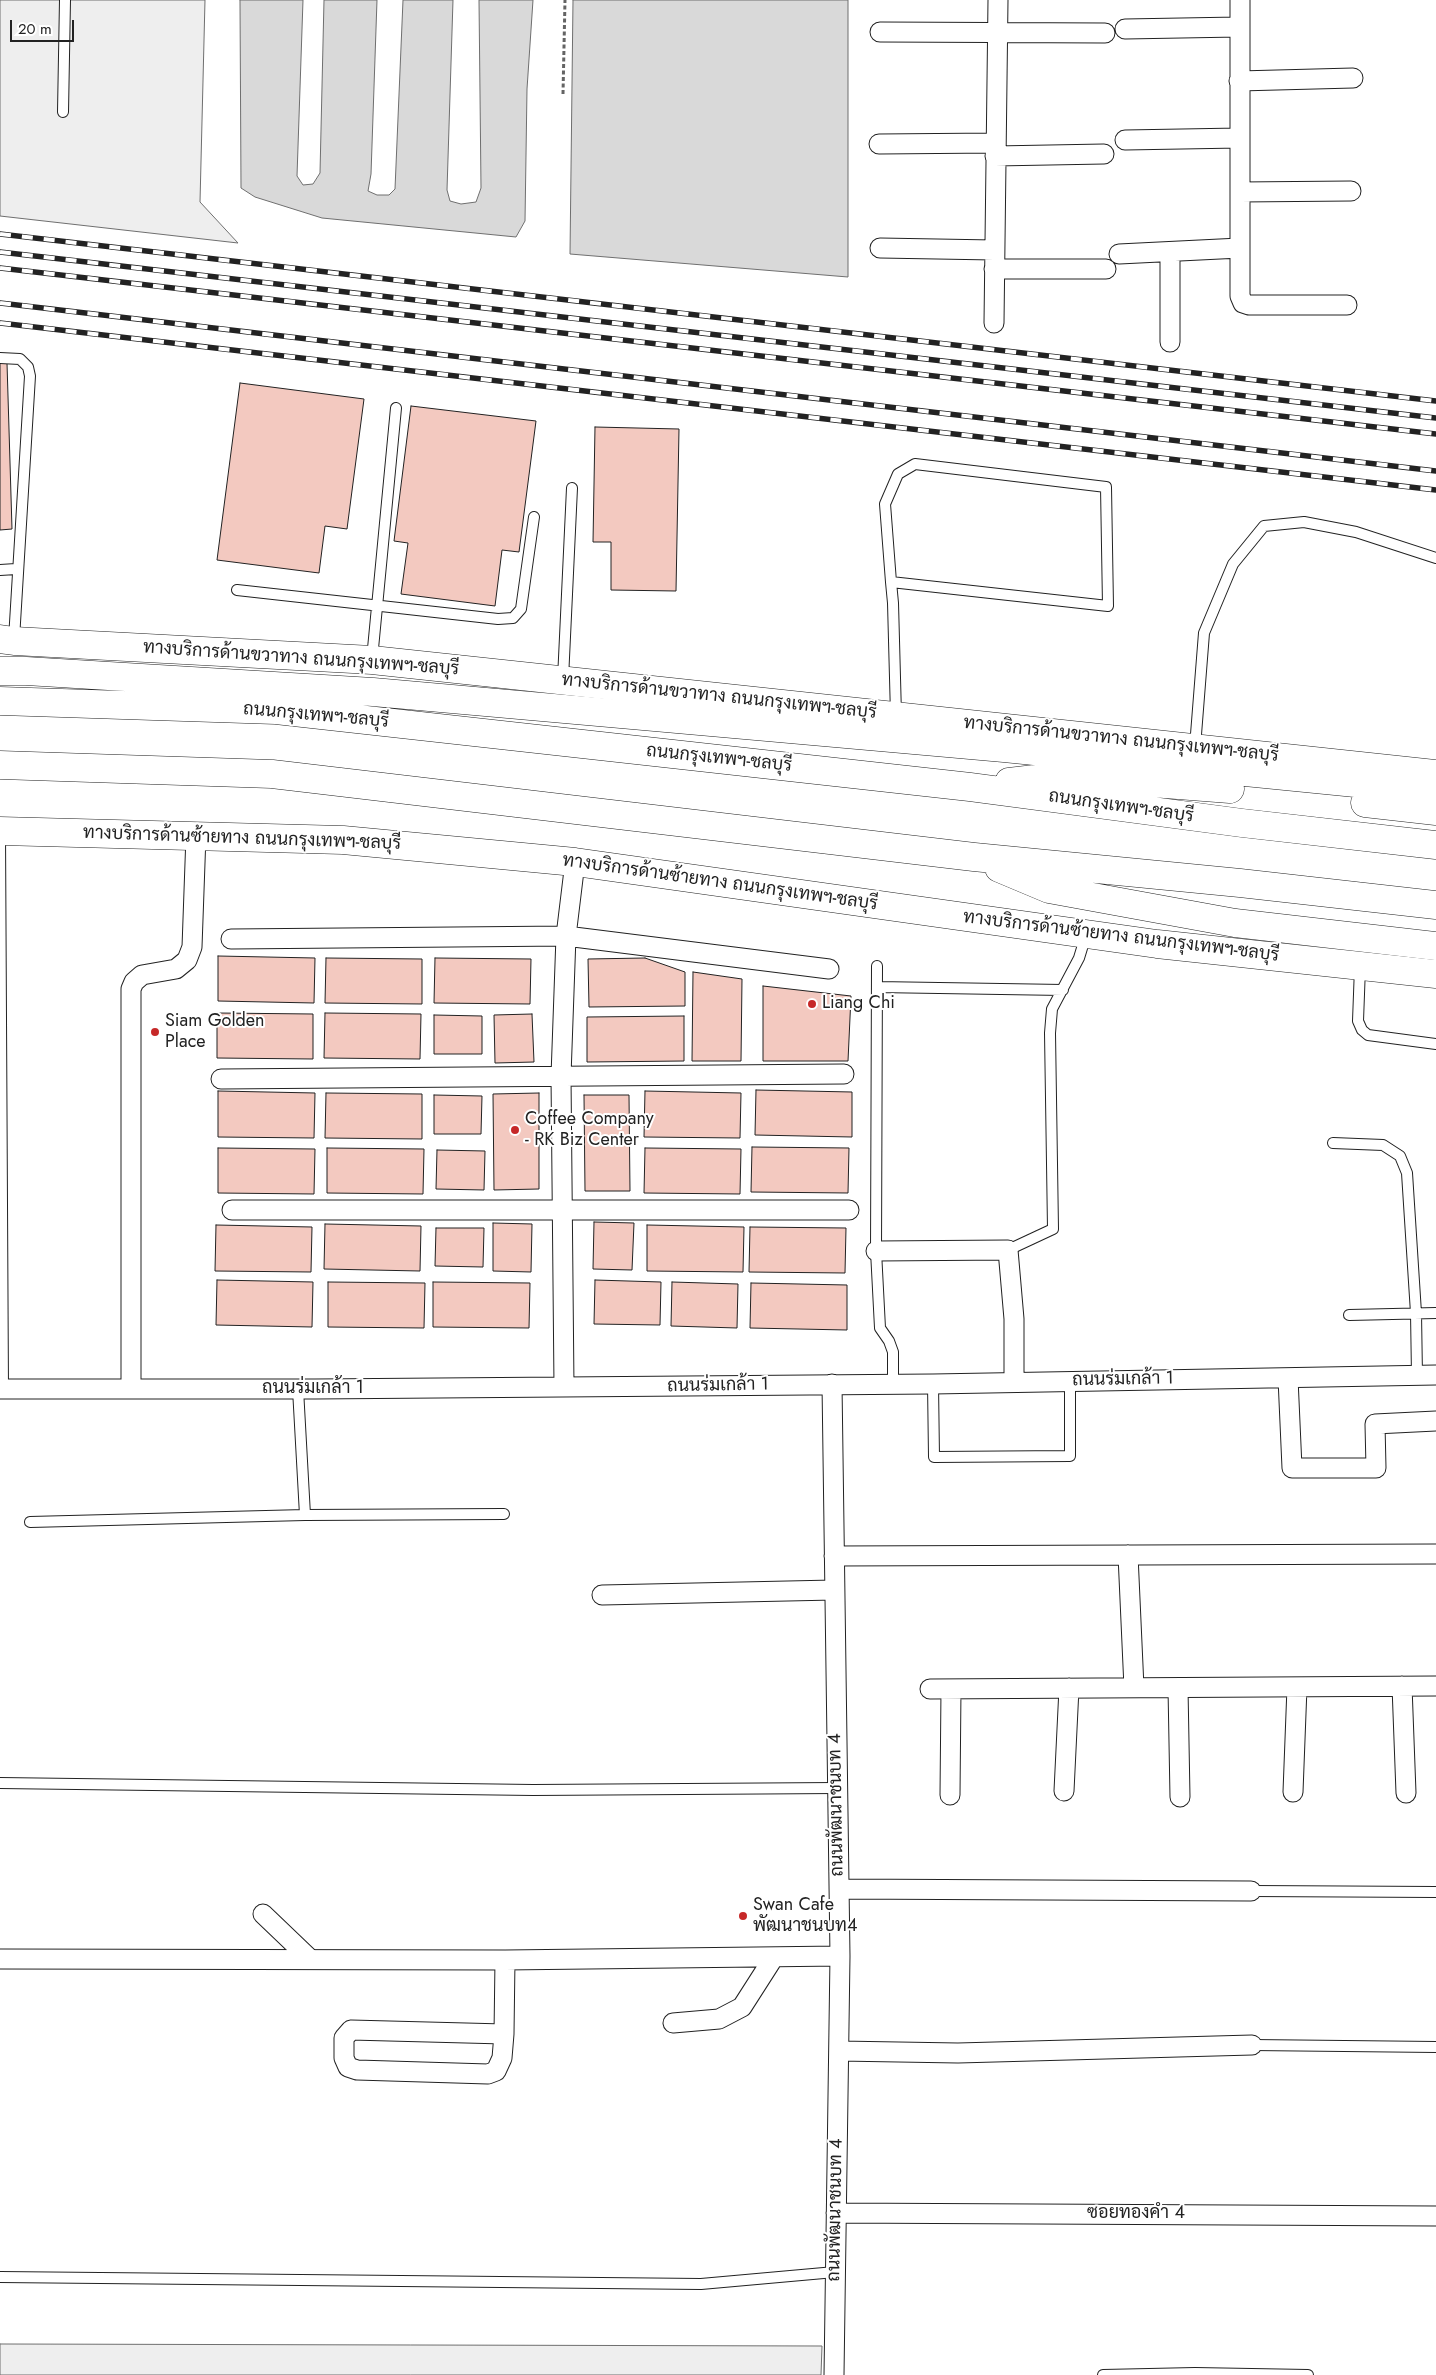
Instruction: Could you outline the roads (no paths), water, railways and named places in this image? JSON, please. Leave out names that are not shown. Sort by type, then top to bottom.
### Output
[{"type":"main road","name":"ทางบริการด้านขวาทาง ถนนกรุงเทพฯ-ชลบุรี","points":[[7,640],[372,660],[1436,774]]},
{"type":"main road","points":[[0,672],[36,672],[373,692],[1004,748],[1436,791]]},
{"type":"main road","name":"ถนนกรุงเทพฯ-ชลบุรี","points":[[0,701],[276,710],[970,787],[1242,823],[1436,845]]},
{"type":"main road","points":[[0,765],[272,774],[974,857],[1240,883],[1436,905]]},
{"type":"main road","points":[[970,787],[1061,776],[1268,792],[1436,811]]},
{"type":"main road","name":"ทางบริการด้านซ้ายทาง ถนนกรุงเทพฯ-ชลบุรี","points":[[0,830],[343,840],[575,862],[1086,934],[1436,974]]},
{"type":"main road","points":[[974,857],[1049,889],[1236,923],[1436,946]]},
{"type":"street","points":[[994,323],[998,0]]},
{"type":"street","points":[[1240,0],[1238,27],[1240,296],[1243,303],[1249,305],[1347,305]]},
{"type":"street","points":[[1125,29],[1238,27]]},
{"type":"street","points":[[880,32],[1105,33]]},
{"type":"street","points":[[1239,80],[1352,78]]},
{"type":"street","points":[[1125,140],[1239,138]]},
{"type":"street","points":[[879,144],[1104,154]]},
{"type":"street","points":[[1240,192],[1351,191]]},
{"type":"street","points":[[880,248],[1106,269]]},
{"type":"street","points":[[1120,254],[1240,248]]},
{"type":"street","points":[[1170,252],[1170,342]]},
{"type":"street","points":[[131,1389],[131,989],[134,982],[142,975],[176,969],[187,960],[192,947],[196,835]]},
{"type":"street","points":[[564,1388],[561,1076],[566,936],[575,862]]},
{"type":"street","points":[[231,939],[566,936],[829,969]]},
{"type":"street","points":[[221,1078],[844,1074]]},
{"type":"street","points":[[232,1210],[849,1210]]},
{"type":"street","points":[[876,1251],[1008,1250],[1014,1319],[1014,1382]]},
{"type":"street","name":"ถนนร่มเกล้า 1","points":[[2,1389],[564,1388],[934,1384],[1436,1375]]},
{"type":"street","points":[[1288,1378],[1292,1468],[1376,1468],[1375,1424],[1436,1421]]},
{"type":"street","name":"ถนนพัฒนาชนบท 4","points":[[832,1384],[840,1956],[834,2375]]},
{"type":"street","points":[[834,1556],[1436,1554]]},
{"type":"street","points":[[1128,1555],[1134,1688]]},
{"type":"street","points":[[602,1595],[834,1590]]},
{"type":"street","points":[[1402,1686],[1406,1793]]},
{"type":"street","points":[[930,1689],[1436,1686]]},
{"type":"street","points":[[1293,1792],[1297,1687]]},
{"type":"street","points":[[1064,1791],[1068,1688]]},
{"type":"street","points":[[1178,1688],[1180,1797]]},
{"type":"street","points":[[950,1795],[951,1689]]},
{"type":"street","points":[[838,1889],[1251,1891]]},
{"type":"street","points":[[263,1914],[310,1959]]},
{"type":"street","points":[[0,1959],[505,1960],[840,1956]]},
{"type":"street","points":[[673,2023],[719,2020],[742,2008],[774,1957]]},
{"type":"street","points":[[504,2034],[351,2030],[344,2038],[344,2062],[348,2067],[357,2070],[488,2074],[496,2071],[500,2066],[504,2034],[505,1960]]},
{"type":"street","points":[[838,2051],[968,2053],[1252,2045]]},
{"type":"street","name":"ซอยทองคำ 4","points":[[836,2213],[1436,2216]]},
{"type":"lane","points":[[63,112],[66,0]]},
{"type":"lane","points":[[0,358],[20,359],[28,368],[30,376],[16,569],[7,640]]},
{"type":"lane","points":[[372,660],[396,408]]},
{"type":"lane","points":[[891,582],[1108,606],[1106,486],[916,464],[898,474],[885,504],[891,582],[896,716]]},
{"type":"lane","points":[[562,680],[572,488]]},
{"type":"lane","points":[[237,590],[378,604],[498,619],[513,618],[521,609],[534,517]]},
{"type":"lane","points":[[1195,748],[1204,633],[1233,564],[1264,526],[1304,522],[1356,532],[1436,558]]},
{"type":"lane","points":[[0,570],[16,569]]},
{"type":"lane","points":[[0,830],[2,1389]]},
{"type":"lane","points":[[1008,1250],[1053,1229],[1050,1033],[1052,1009],[1079,958],[1086,934]]},
{"type":"lane","points":[[877,966],[876,1251],[880,1328],[889,1341],[893,1352],[893,1383]]},
{"type":"lane","points":[[1360,966],[1358,1021],[1362,1030],[1368,1035],[1436,1044]]},
{"type":"lane","points":[[877,988],[1063,990]]},
{"type":"lane","points":[[1334,1143],[1383,1146],[1400,1156],[1407,1173],[1416,1313],[1417,1376]]},
{"type":"lane","points":[[1349,1315],[1436,1313]]},
{"type":"lane","points":[[934,1384],[934,1456],[1070,1456],[1070,1381]]},
{"type":"lane","points":[[298,1389],[305,1515]]},
{"type":"lane","points":[[30,1522],[305,1515],[504,1514]]},
{"type":"lane","points":[[0,1783],[533,1790],[837,1788]]},
{"type":"lane","points":[[1251,1891],[1436,1892]]},
{"type":"lane","points":[[1252,2045],[1436,2047]]},
{"type":"lane","points":[[0,2277],[701,2284],[835,2272]]},
{"type":"lane","points":[[1103,2375],[1195,2373],[1308,2375]]},
{"type":"railway","points":[[0,234],[1436,401]]},
{"type":"railway","points":[[0,252],[1436,418]]},
{"type":"railway","points":[[0,268],[1436,434]]},
{"type":"railway","points":[[0,303],[1436,471]]},
{"type":"railway","points":[[0,323],[1436,490]]},
{"type":"place","name":"Liang Chi","points":[[812,1004]]},
{"type":"place","name":"Siam Golden Place","points":[[155,1032]]},
{"type":"place","name":"Coffee Company - RK Biz Center","points":[[515,1130]]},
{"type":"place","name":"Swan Cafe พัฒนาชนบท4","points":[[743,1916]]}]
